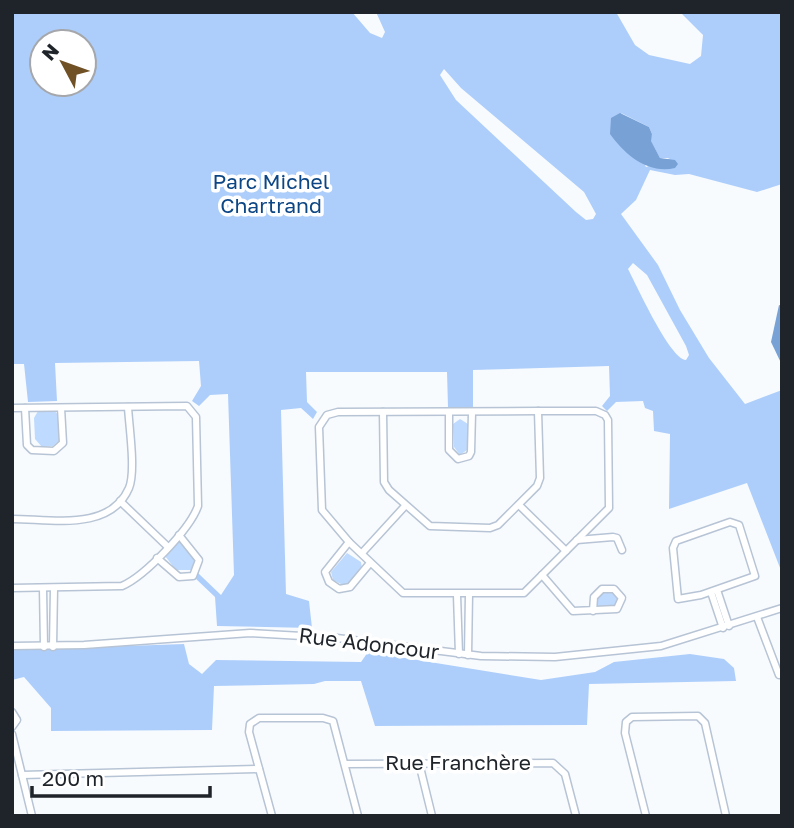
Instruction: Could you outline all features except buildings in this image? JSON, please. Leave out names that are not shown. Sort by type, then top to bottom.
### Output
[{"type":"street","points":[[12,408],[187,406],[194,412],[198,506],[194,518],[179,535],[133,581],[122,586],[12,589]]},
{"type":"street","points":[[12,519],[94,519],[120,501],[130,487],[128,407]]},
{"type":"street","points":[[25,408],[27,445],[32,450],[54,450],[62,443],[61,408]]},
{"type":"street","points":[[383,412],[384,482],[405,506],[430,526],[490,528],[519,505],[537,486],[540,478],[538,411]]},
{"type":"street","points":[[338,412],[472,413],[599,412],[608,421],[609,508],[524,593],[403,593],[349,542],[322,510],[319,427],[327,415],[338,412]]},
{"type":"street","points":[[449,413],[449,450],[458,459],[469,456],[471,452],[472,413]]},
{"type":"street","points":[[120,501],[167,546]]},
{"type":"street","points":[[519,505],[566,551]]},
{"type":"street","points":[[362,553],[405,506]]},
{"type":"street","points":[[733,521],[739,525],[755,574],[714,591],[678,599],[673,546],[680,538],[733,521]]},
{"type":"street","points":[[157,558],[179,577],[193,576],[199,560],[179,535]]},
{"type":"street","points":[[577,540],[613,537],[617,538],[622,550]]},
{"type":"street","points":[[349,542],[326,572],[332,585],[339,589],[350,587],[370,563]]},
{"type":"street","points":[[542,575],[573,611],[593,611],[617,608],[622,598],[614,589],[602,589],[594,597],[593,611]]},
{"type":"street","points":[[43,588],[44,647]]},
{"type":"street","points":[[53,646],[54,588]]},
{"type":"street","points":[[714,591],[726,627]]},
{"type":"street","points":[[468,594],[468,655]]},
{"type":"street","points":[[457,595],[458,654]]},
{"type":"street","name":"Rue Adoncour","points":[[12,646],[44,647],[250,633],[337,638],[468,655],[534,658],[606,654],[660,646],[782,608]]},
{"type":"street","points":[[757,617],[779,675]]},
{"type":"street","points":[[12,712],[17,720],[12,727]]},
{"type":"street","points":[[646,816],[625,723],[635,717],[702,718],[726,816]]},
{"type":"street","points":[[272,816],[249,732],[250,723],[263,718],[329,719],[335,726],[358,816]]},
{"type":"street","points":[[12,734],[32,816]]},
{"type":"street","points":[[419,763],[432,816]]},
{"type":"street","name":"Rue Franchère","points":[[345,764],[556,764],[565,774],[576,816]]},
{"type":"street","points":[[22,775],[259,769]]},
{"type":"shaded area","points":[[620,113],[649,127],[651,141],[660,158],[675,160],[678,164],[675,168],[647,166],[623,149],[610,134],[611,118]]},
{"type":"shaded area","points":[[779,305],[782,306],[782,365],[771,342]]},
{"type":"shaded area","points":[[53,409],[59,416],[60,440],[53,446],[42,447],[35,439],[34,418],[38,411]]},
{"type":"shaded area","points":[[460,419],[468,424],[467,450],[460,455],[454,447],[453,424]]},
{"type":"shaded area","points":[[177,541],[182,542],[196,558],[192,570],[176,570],[165,556]]},
{"type":"shaded area","points":[[347,553],[361,562],[362,568],[349,583],[343,585],[333,580],[331,572]]},
{"type":"shaded area","points":[[602,589],[614,589],[622,598],[617,609],[593,611],[594,597]]},
{"type":"green space","name":"Parc Michel Chartrand","points":[[12,12],[352,12],[370,33],[382,38],[385,32],[376,12],[616,12],[635,45],[649,55],[690,64],[701,56],[703,35],[680,12],[782,12],[782,184],[757,192],[689,174],[675,175],[650,170],[636,200],[621,214],[658,265],[680,310],[709,358],[745,404],[782,390],[782,573],[747,483],[669,509],[670,434],[654,431],[653,411],[645,408],[643,401],[616,402],[607,411],[602,406],[610,396],[609,366],[473,370],[473,407],[448,407],[447,372],[306,372],[307,402],[317,412],[313,419],[301,408],[281,410],[286,594],[309,601],[312,628],[217,626],[215,597],[194,577],[198,573],[221,595],[234,575],[228,394],[210,395],[199,406],[192,401],[201,386],[199,361],[55,363],[57,401],[28,402],[24,364],[12,364]],"holes":[[[444,69],[461,88],[584,192],[596,214],[593,219],[586,220],[576,212],[456,100],[440,75]],[[621,113],[649,127],[652,134],[650,140],[660,158],[670,158],[646,167]],[[633,263],[647,275],[686,346],[689,355],[686,360],[671,348],[646,305],[628,269]]]},
{"type":"green space","points":[[184,644],[189,664],[202,674],[216,660],[361,662],[368,652],[541,680],[595,672],[614,662],[690,654],[724,659],[734,668],[736,681],[589,684],[587,725],[375,726],[361,681],[325,681],[314,684],[214,686],[212,730],[51,731],[51,708],[24,677],[12,680],[12,650]]}]
